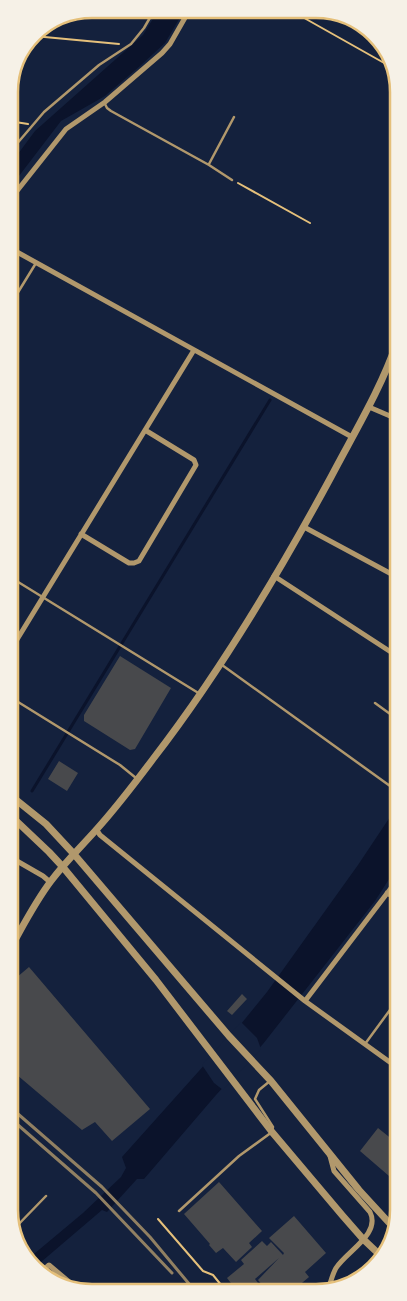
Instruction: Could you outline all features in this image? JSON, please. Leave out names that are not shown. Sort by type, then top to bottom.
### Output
[{"type":"street","points":[[18,189],[66,128],[105,102],[162,53],[170,44],[185,18]]},
{"type":"street","points":[[18,253],[352,437]]},
{"type":"street","points":[[18,638],[194,350]]},
{"type":"street","points":[[18,934],[62,866],[96,829],[138,778],[220,665],[304,527],[369,407],[390,361]]},
{"type":"street","points":[[369,407],[390,416]]},
{"type":"street","points":[[81,534],[129,563],[139,561],[196,465],[194,460],[145,430]]},
{"type":"street","points":[[304,527],[390,573]]},
{"type":"street","points":[[274,576],[390,650]]},
{"type":"street","points":[[18,801],[46,824],[73,853],[229,1036],[271,1081],[359,1190],[388,1222]]},
{"type":"street","points":[[18,823],[62,866],[156,980],[272,1132],[363,1239],[376,1251]]},
{"type":"street","points":[[96,829],[100,835],[271,974],[389,1062]]},
{"type":"street","points":[[18,862],[50,882]]},
{"type":"street","points":[[304,999],[389,890]]},
{"type":"street","points":[[329,1152],[334,1171],[370,1212],[373,1218],[373,1225],[363,1239],[336,1268],[331,1282]]},
{"type":"street","points":[[46,1267],[49,1265],[65,1279]]},
{"type":"lane","points":[[18,142],[44,112],[99,65],[127,46],[144,28],[150,18]]},
{"type":"lane","points":[[105,102],[107,108],[111,111],[209,165],[232,180]]},
{"type":"lane","points":[[209,165],[234,117]]},
{"type":"lane","points":[[18,292],[36,263]]},
{"type":"lane","points":[[18,582],[200,694]]},
{"type":"lane","points":[[220,665],[389,785]]},
{"type":"lane","points":[[18,702],[138,778]]},
{"type":"lane","points":[[375,703],[389,713]]},
{"type":"lane","points":[[365,1044],[389,1011]]},
{"type":"lane","points":[[179,1211],[239,1156],[272,1132],[274,1128],[255,1098],[259,1090],[271,1081]]},
{"type":"lane","points":[[19,1224],[46,1196]]},
{"type":"path","points":[[304,18],[384,63]]},
{"type":"path","points":[[42,37],[127,46]]},
{"type":"path","points":[[18,122],[26,122],[32,126]]},
{"type":"path","points":[[232,180],[310,223]]},
{"type":"path","points":[[158,1219],[203,1271],[213,1275],[220,1284]]},
{"type":"water","points":[[153,18],[180,18],[165,43],[140,66],[105,96],[61,121],[18,177],[18,154],[35,131],[143,35]]},
{"type":"water","points":[[389,818],[389,879],[375,901],[263,1044],[216,1095],[144,1179],[137,1179],[107,1212],[102,1210],[39,1262],[33,1255],[83,1213],[121,1177],[126,1168],[122,1157],[241,1024],[267,992]]},
{"type":"pier","points":[[241,1022],[257,1038],[261,1049],[223,1090],[214,1083],[202,1065]]},
{"type":"building","points":[[120,656],[171,688],[135,749],[130,750],[84,721],[84,715]]},
{"type":"building","points":[[59,761],[78,773],[67,791],[48,779]]},
{"type":"building","points":[[29,967],[150,1109],[112,1141],[95,1122],[82,1130],[18,1076],[18,976]]},
{"type":"building","points":[[242,994],[247,999],[232,1015],[227,1011]]},
{"type":"building","points":[[378,1128],[389,1137],[389,1176],[360,1151]]},
{"type":"building","points":[[219,1182],[262,1231],[249,1243],[252,1247],[236,1262],[223,1248],[216,1253],[184,1214]]},
{"type":"building","points":[[294,1216],[326,1253],[305,1272],[309,1277],[301,1284],[261,1284],[258,1280],[279,1258],[255,1279],[259,1284],[232,1284],[227,1278],[244,1264],[241,1260],[262,1241],[267,1246],[271,1242],[283,1255],[284,1253],[269,1238]]},
{"type":"waterway","points":[[32,791],[270,400]]},
{"type":"railway","points":[[18,1114],[102,1187],[150,1237],[189,1284]]},
{"type":"railway","points":[[18,1125],[96,1193],[172,1273]]}]
